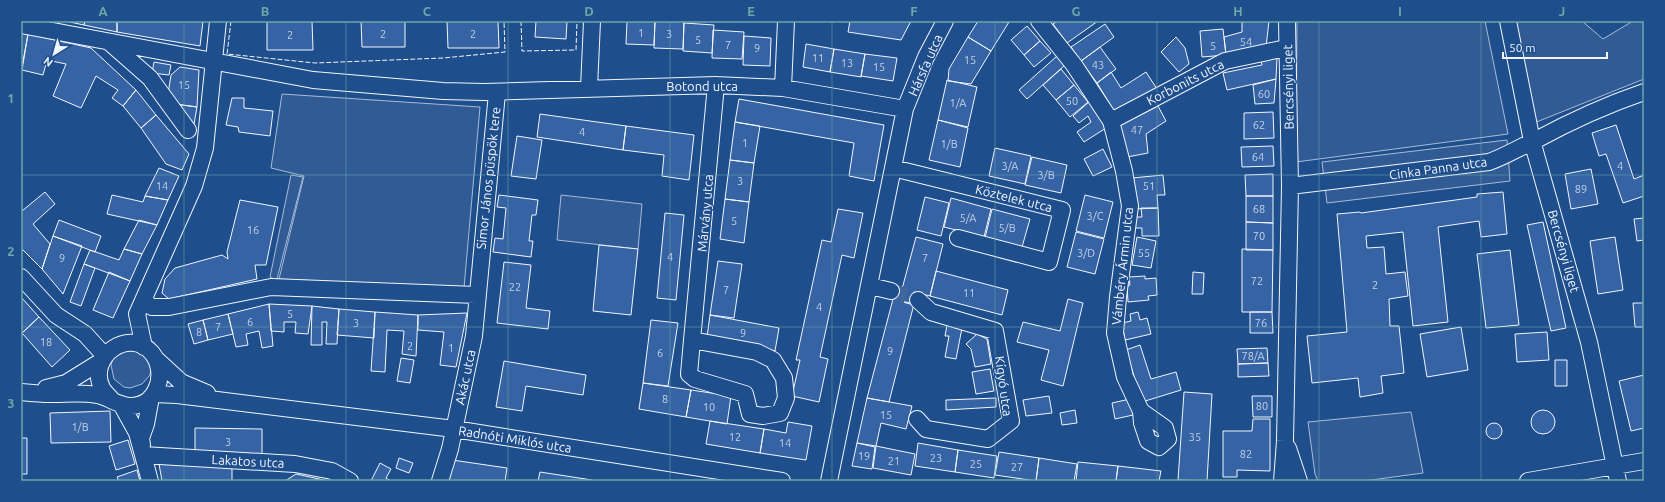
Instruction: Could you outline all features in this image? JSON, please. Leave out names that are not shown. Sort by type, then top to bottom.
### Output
[{"type":"street","points":[[144,347],[137,318],[143,301],[194,186],[205,148],[218,21]]},
{"type":"street","points":[[589,88],[592,21]]},
{"type":"street","points":[[783,88],[786,21]]},
{"type":"street","name":"Hársfa utca","points":[[905,109],[926,57],[945,21]]},
{"type":"street","name":"Vámbéry Ármin utca","points":[[1039,21],[1074,65],[1111,121],[1124,171],[1130,206],[1118,297],[1115,333],[1125,377],[1141,412]]},
{"type":"street","name":"Bercsényi liget","points":[[1282,481],[1285,441],[1290,186],[1286,48],[1287,21]]},
{"type":"street","name":"Bercsényi liget","points":[[1508,21],[1532,141],[1589,342],[1617,473]]},
{"type":"street","name":"Simor János püspök tere","points":[[21,25],[313,80],[443,92],[497,93],[488,192],[476,295]]},
{"type":"street","points":[[109,42],[150,78],[188,130]]},
{"type":"street","name":"Korbonits utca","points":[[1111,121],[1225,61],[1286,48]]},
{"type":"street","name":"Botond utca","points":[[497,93],[589,88],[716,85],[783,88],[905,109]]},
{"type":"street","name":"Márvány utca","points":[[692,340],[757,352],[773,360],[784,378],[786,398],[780,413],[763,416],[750,414],[745,394],[695,379],[689,374],[692,340],[716,85]]},
{"type":"street","name":"Cinka Panna utca","points":[[1290,186],[1489,162],[1509,155],[1532,141],[1592,112],[1644,92]]},
{"type":"street","points":[[829,481],[905,109]]},
{"type":"street","name":"Köztelek utca","points":[[893,168],[1062,210],[1049,262],[958,238]]},
{"type":"street","points":[[21,277],[44,304],[56,315],[85,334],[103,359]]},
{"type":"street","points":[[870,286],[891,291]]},
{"type":"street","points":[[143,301],[152,307],[170,307],[271,287],[476,295]]},
{"type":"street","name":"Akác utca","points":[[440,481],[454,429],[474,336],[476,295]]},
{"type":"street","name":"Kígyó utca","points":[[918,300],[931,312],[995,331],[1010,421],[988,439],[926,429],[918,419]]},
{"type":"street","points":[[23,392],[66,383],[103,359],[112,349],[130,342],[144,347],[156,359],[161,376],[159,385],[152,396],[142,438],[143,455]]},
{"type":"street","points":[[103,359],[98,371],[102,389],[116,402],[133,423],[150,481]]},
{"type":"street","name":"Radnóti Miklós utca","points":[[156,359],[181,382],[199,392],[247,404]]},
{"type":"street","points":[[23,392],[85,393],[104,396],[129,406],[141,403],[152,396]]},
{"type":"street","name":"Radnóti Miklós utca","points":[[152,396],[177,395],[454,429],[782,481]]},
{"type":"street","name":"Bercsényi liget","points":[[1285,441],[1299,481]]},
{"type":"street","name":"Lakatos utca","points":[[143,455],[295,464],[332,471],[350,481]]},
{"type":"street","points":[[1528,481],[1617,473],[1644,461]]},
{"type":"shaded area","points":[[1297,21],[1485,21],[1508,134],[1296,162]]},
{"type":"shaded area","points":[[1513,21],[1582,21],[1603,39],[1633,21],[1644,21],[1644,79],[1534,123]]},
{"type":"shaded area","points":[[282,94],[480,107],[464,288],[279,279],[304,176],[271,168]]},
{"type":"shaded area","points":[[1507,140],[1510,181],[1327,203],[1322,162]]},
{"type":"shaded area","points":[[291,175],[303,177],[277,279],[274,279],[270,277]]},
{"type":"shaded area","points":[[561,195],[642,204],[638,249],[557,240]]},
{"type":"shaded area","points":[[122,349],[142,350],[151,368],[150,375],[142,384],[130,388],[124,387],[114,379],[111,365],[113,359]]},
{"type":"shaded area","points":[[1411,412],[1423,473],[1364,481],[1318,481],[1315,474],[1308,422]]},
{"type":"building","points":[[65,21],[85,21],[84,25]]},
{"type":"building","points":[[85,21],[117,21],[117,32],[84,25]]},
{"type":"building","points":[[117,21],[203,21],[200,46],[117,32]]},
{"type":"building","points":[[267,21],[312,21],[313,50],[267,50]]},
{"type":"building","points":[[361,21],[405,21],[405,47],[362,47]]},
{"type":"building","points":[[447,21],[498,21],[499,48],[448,48]]},
{"type":"building","points":[[536,21],[567,21],[566,39],[535,37]]},
{"type":"building","points":[[627,21],[655,21],[654,45],[626,44]]},
{"type":"building","points":[[655,21],[684,21],[683,49],[654,48]]},
{"type":"building","points":[[850,21],[911,21],[901,40],[848,32]]},
{"type":"building","points":[[978,21],[1009,22],[991,51],[968,37]]},
{"type":"building","points":[[1058,21],[1098,21],[1067,43],[1053,24]]},
{"type":"building","points":[[1269,21],[1266,47],[1226,55],[1224,37],[1242,32],[1242,22]]},
{"type":"building","points":[[684,23],[714,25],[712,53],[683,51]]},
{"type":"building","points":[[1105,24],[1114,37],[1081,61],[1071,47]]},
{"type":"building","points":[[1027,26],[1040,41],[1024,55],[1011,40]]},
{"type":"building","points":[[1223,29],[1226,55],[1202,57],[1200,31]]},
{"type":"building","points":[[713,30],[744,32],[742,59],[712,58]]},
{"type":"building","points":[[21,33],[28,34],[21,72]]},
{"type":"building","points":[[28,34],[91,48],[136,90],[123,106],[112,98],[118,90],[96,76],[81,108],[53,96],[66,64],[47,60],[43,75],[22,70]]},
{"type":"building","points":[[744,36],[771,38],[770,66],[743,65]]},
{"type":"building","points":[[968,37],[991,51],[971,84],[948,81],[949,69]]},
{"type":"building","points":[[1176,37],[1185,48],[1189,64],[1179,72],[1161,52]]},
{"type":"building","points":[[1040,41],[1051,53],[1034,67],[1024,55]]},
{"type":"building","points":[[806,44],[834,49],[830,72],[803,67]]},
{"type":"building","points":[[1100,47],[1116,69],[1097,83],[1081,61]]},
{"type":"building","points":[[834,49],[865,54],[861,77],[830,72]]},
{"type":"building","points":[[865,54],[897,58],[893,81],[861,76]]},
{"type":"building","points":[[1057,56],[1065,65],[1027,99],[1019,90]]},
{"type":"building","points":[[1277,57],[1276,79],[1227,90],[1223,73],[1262,65],[1261,60]]},
{"type":"building","points":[[154,62],[171,65],[169,75],[152,73]]},
{"type":"building","points":[[180,67],[199,70],[197,107],[175,104],[168,94],[171,75]]},
{"type":"building","points":[[1061,69],[1074,85],[1056,100],[1043,85]]},
{"type":"building","points":[[1111,72],[1121,88],[1146,72],[1157,89],[1116,114],[1097,83]]},
{"type":"building","points":[[1276,79],[1274,103],[1255,104],[1253,85]]},
{"type":"building","points":[[947,80],[977,87],[968,127],[938,120]]},
{"type":"building","points":[[1074,85],[1088,102],[1070,117],[1056,100]]},
{"type":"building","points":[[136,90],[156,115],[141,128],[123,106]]},
{"type":"building","points":[[232,98],[244,98],[244,108],[273,111],[270,136],[239,132],[238,127],[226,125]]},
{"type":"building","points":[[739,99],[884,125],[874,181],[849,176],[854,143],[735,122]]},
{"type":"building","points":[[1090,101],[1106,128],[1084,142],[1077,132],[1091,122],[1088,116],[1079,123],[1073,116]]},
{"type":"building","points":[[175,104],[197,107],[194,124],[183,124]]},
{"type":"building","points":[[1158,106],[1166,121],[1146,134],[1148,153],[1127,157],[1120,125]]},
{"type":"building","points":[[1273,112],[1274,138],[1244,139],[1244,113]]},
{"type":"building","points":[[540,114],[626,126],[623,150],[537,137]]},
{"type":"building","points":[[156,115],[189,154],[182,170],[166,164],[141,128]]},
{"type":"building","points":[[938,120],[968,128],[960,167],[929,160]]},
{"type":"building","points":[[735,122],[760,126],[754,163],[730,160]]},
{"type":"building","points":[[1616,125],[1634,179],[1644,175],[1644,196],[1623,203],[1606,154],[1599,156],[1592,133]]},
{"type":"building","points":[[626,126],[694,135],[689,180],[662,176],[664,155],[623,150]]},
{"type":"building","points":[[517,136],[542,140],[536,179],[511,176]]},
{"type":"building","points":[[1273,146],[1274,166],[1242,167],[1241,147]]},
{"type":"building","points":[[995,148],[1031,156],[1025,184],[989,176]]},
{"type":"building","points":[[1103,149],[1112,167],[1093,176],[1084,159]]},
{"type":"building","points":[[1032,157],[1067,165],[1061,193],[1025,185]]},
{"type":"building","points":[[730,160],[754,163],[749,202],[725,199]]},
{"type":"building","points":[[159,168],[179,176],[168,200],[145,196]]},
{"type":"building","points":[[1591,169],[1598,204],[1571,209],[1565,174]]},
{"type":"building","points":[[1273,174],[1273,196],[1246,196],[1245,175]]},
{"type":"building","points":[[1163,175],[1165,195],[1157,195],[1158,208],[1135,209],[1132,178]]},
{"type":"building","points":[[45,192],[55,204],[33,224],[50,244],[42,269],[21,248],[21,210],[22,211]]},
{"type":"building","points":[[1503,192],[1507,234],[1481,237],[1479,221],[1438,227],[1448,322],[1413,326],[1403,232],[1366,236],[1367,248],[1384,247],[1386,274],[1405,272],[1408,296],[1389,299],[1390,326],[1399,326],[1404,373],[1381,376],[1383,393],[1360,397],[1358,378],[1312,383],[1307,336],[1347,332],[1337,214],[1361,213],[1477,197],[1477,194]]},
{"type":"building","points":[[112,195],[143,202],[145,196],[168,200],[157,225],[107,214]]},
{"type":"building","points":[[499,195],[538,200],[536,215],[532,215],[529,241],[533,241],[531,257],[493,252],[495,238],[503,239],[506,208],[497,207]]},
{"type":"building","points":[[1085,195],[1113,202],[1104,238],[1076,231]]},
{"type":"building","points":[[1246,196],[1273,196],[1273,223],[1246,222]]},
{"type":"building","points":[[925,197],[949,203],[941,236],[917,230]]},
{"type":"building","points":[[951,198],[991,209],[984,237],[944,227]]},
{"type":"building","points":[[725,199],[749,202],[744,243],[720,239]]},
{"type":"building","points":[[240,200],[278,207],[266,265],[255,265],[257,279],[169,299],[162,293],[165,279],[175,268],[222,255],[228,259],[227,252]]},
{"type":"building","points":[[1141,208],[1158,208],[1159,236],[1142,236],[1142,228],[1135,228],[1135,217],[1142,217]]},
{"type":"building","points":[[838,209],[863,213],[854,258],[842,255],[820,357],[828,359],[819,402],[792,396],[800,360],[796,360],[822,240],[831,242]]},
{"type":"building","points":[[992,209],[1030,219],[1022,247],[985,238]]},
{"type":"building","points":[[665,213],[684,215],[676,300],[657,298]]},
{"type":"building","points":[[1644,218],[1644,240],[1637,241],[1634,219]]},
{"type":"building","points":[[59,220],[101,236],[95,252],[53,236]]},
{"type":"building","points":[[139,220],[157,225],[142,254],[124,249]]},
{"type":"building","points":[[1246,222],[1273,223],[1273,250],[1246,250]]},
{"type":"building","points":[[1543,222],[1566,328],[1551,331],[1527,225]]},
{"type":"building","points":[[1076,232],[1104,239],[1095,274],[1067,267]]},
{"type":"building","points":[[53,236],[82,246],[63,294],[42,269]]},
{"type":"building","points":[[916,237],[943,244],[930,296],[914,292],[910,304],[903,302],[905,290],[902,289]]},
{"type":"building","points":[[1137,237],[1156,241],[1151,268],[1132,265]]},
{"type":"building","points":[[1615,237],[1623,290],[1598,294],[1590,241]]},
{"type":"building","points":[[599,245],[638,249],[631,315],[593,311]]},
{"type":"building","points":[[124,249],[142,254],[130,281],[84,264],[90,250],[119,260]]},
{"type":"building","points":[[1242,249],[1273,250],[1272,312],[1242,312]]},
{"type":"building","points":[[1510,250],[1519,325],[1486,328],[1477,254]]},
{"type":"building","points":[[718,261],[742,264],[734,318],[710,315]]},
{"type":"building","points":[[504,262],[531,265],[526,308],[550,311],[548,329],[497,323]]},
{"type":"building","points":[[84,264],[95,268],[81,306],[70,302]]},
{"type":"building","points":[[936,271],[1008,290],[1002,315],[930,296]]},
{"type":"building","points":[[109,272],[130,281],[113,318],[93,310]]},
{"type":"building","points":[[1193,272],[1204,273],[1203,294],[1192,294]]},
{"type":"building","points":[[1145,276],[1145,279],[1156,278],[1157,295],[1148,296],[1149,300],[1128,302],[1127,286],[1130,285],[1129,277]]},
{"type":"building","points":[[21,297],[39,317],[21,334]]},
{"type":"building","points":[[893,299],[914,304],[889,402],[867,398]]},
{"type":"building","points":[[1068,299],[1083,303],[1063,386],[1041,380],[1049,350],[1017,342],[1023,322],[1060,331]]},
{"type":"building","points":[[1633,303],[1644,303],[1644,327],[1635,327]]},
{"type":"building","points":[[269,304],[312,306],[308,334],[295,333],[296,322],[284,322],[284,332],[271,331]]},
{"type":"building","points":[[269,304],[273,346],[262,348],[259,331],[246,334],[248,345],[236,347],[228,314]]},
{"type":"building","points":[[312,306],[339,309],[337,344],[326,344],[327,322],[322,322],[322,345],[311,345]]},
{"type":"building","points":[[339,309],[375,312],[374,338],[337,335]]},
{"type":"building","points":[[375,312],[418,315],[416,356],[402,354],[404,331],[387,330],[385,372],[371,371]]},
{"type":"building","points":[[1138,312],[1140,320],[1147,318],[1151,334],[1125,340],[1122,323],[1131,321],[1130,314]]},
{"type":"building","points":[[1250,312],[1272,312],[1273,333],[1250,333]]},
{"type":"building","points":[[467,313],[456,367],[440,365],[444,332],[418,330],[418,315]]},
{"type":"building","points":[[228,314],[233,334],[208,340],[203,320]]},
{"type":"building","points":[[710,315],[779,328],[775,351],[707,337]]},
{"type":"building","points":[[39,317],[70,350],[52,367],[22,333]]},
{"type":"building","points":[[203,320],[208,340],[194,344],[188,324]]},
{"type":"building","points":[[651,320],[678,323],[668,386],[643,383]]},
{"type":"building","points":[[947,325],[962,328],[956,359],[945,357],[949,336],[945,336]]},
{"type":"building","points":[[1461,327],[1468,370],[1427,377],[1420,334]]},
{"type":"building","points":[[1547,332],[1549,360],[1517,362],[1515,334]]},
{"type":"building","points":[[977,334],[987,339],[991,364],[975,367],[971,349],[966,344]]},
{"type":"building","points":[[1140,345],[1151,379],[1176,372],[1181,390],[1142,402],[1126,350]]},
{"type":"building","points":[[1267,348],[1268,363],[1238,364],[1237,349]]},
{"type":"building","points":[[401,358],[414,360],[410,383],[397,381]]},
{"type":"building","points":[[1555,360],[1567,360],[1567,386],[1555,386]]},
{"type":"building","points":[[504,361],[586,375],[583,395],[526,386],[522,411],[496,407]]},
{"type":"building","points":[[1268,363],[1269,376],[1238,377],[1238,364]]},
{"type":"building","points":[[990,369],[994,391],[976,394],[972,372]]},
{"type":"building","points":[[1644,375],[1644,428],[1631,431],[1619,381]]},
{"type":"building","points":[[643,383],[691,390],[686,417],[639,409]]},
{"type":"building","points":[[691,390],[731,396],[727,424],[686,417]]},
{"type":"building","points":[[1184,392],[1212,394],[1207,481],[1178,480]]},
{"type":"building","points":[[1049,396],[1052,413],[1026,416],[1023,400]]},
{"type":"building","points":[[1252,396],[1272,396],[1272,417],[1253,417]]},
{"type":"building","points":[[867,398],[912,406],[906,429],[881,423],[876,446],[857,443]]},
{"type":"building","points":[[996,398],[996,407],[946,410],[946,400]]},
{"type":"building","points":[[1130,399],[1133,415],[1115,419],[1112,403]]},
{"type":"building","points":[[1075,410],[1077,423],[1062,425],[1060,413]]},
{"type":"building","points":[[1543,410],[1552,413],[1555,422],[1552,431],[1543,434],[1534,431],[1531,422],[1534,413]]},
{"type":"building","points":[[110,411],[111,442],[51,443],[50,413]]},
{"type":"building","points":[[1253,419],[1270,419],[1270,471],[1237,470],[1237,477],[1223,477],[1223,431],[1252,431]]},
{"type":"building","points":[[710,421],[764,429],[760,453],[706,444]]},
{"type":"building","points":[[788,422],[812,426],[806,460],[760,453],[764,429],[786,433]]},
{"type":"building","points":[[1494,423],[1500,425],[1502,431],[1500,437],[1494,439],[1488,437],[1486,431],[1488,425]]},
{"type":"building","points":[[195,428],[262,429],[262,457],[195,456]]},
{"type":"building","points":[[21,438],[27,438],[27,474],[21,474]]},
{"type":"building","points":[[128,440],[135,464],[116,470],[109,446]]},
{"type":"building","points":[[857,443],[875,447],[872,469],[852,466]]},
{"type":"building","points":[[918,443],[958,450],[955,472],[915,466]]},
{"type":"building","points":[[876,446],[915,454],[911,475],[873,468]]},
{"type":"building","points":[[958,450],[997,456],[994,478],[955,472]]},
{"type":"building","points":[[999,452],[1039,458],[1036,481],[995,475]]},
{"type":"building","points":[[399,458],[413,463],[409,473],[396,468]]},
{"type":"building","points":[[1039,458],[1077,464],[1074,481],[1036,481]]},
{"type":"building","points":[[452,460],[507,468],[505,481],[449,481]]},
{"type":"building","points":[[1078,462],[1118,466],[1116,481],[1076,481]]},
{"type":"building","points":[[232,463],[232,481],[162,481],[159,464]]},
{"type":"building","points":[[380,463],[391,469],[386,478],[391,481],[371,481]]},
{"type":"building","points":[[1118,466],[1161,471],[1159,481],[1116,481]]},
{"type":"building","points":[[137,470],[140,481],[119,481],[117,477]]},
{"type":"building","points":[[540,472],[592,480],[538,481]]},
{"type":"building","points":[[296,474],[324,480],[285,481]]},
{"type":"tunnel","points":[[891,291],[918,300]]},
{"type":"fence","points":[[231,21],[227,54],[315,63],[443,58],[505,52],[504,21]]},
{"type":"fence","points":[[521,21],[522,51],[576,50],[577,21]]}]
